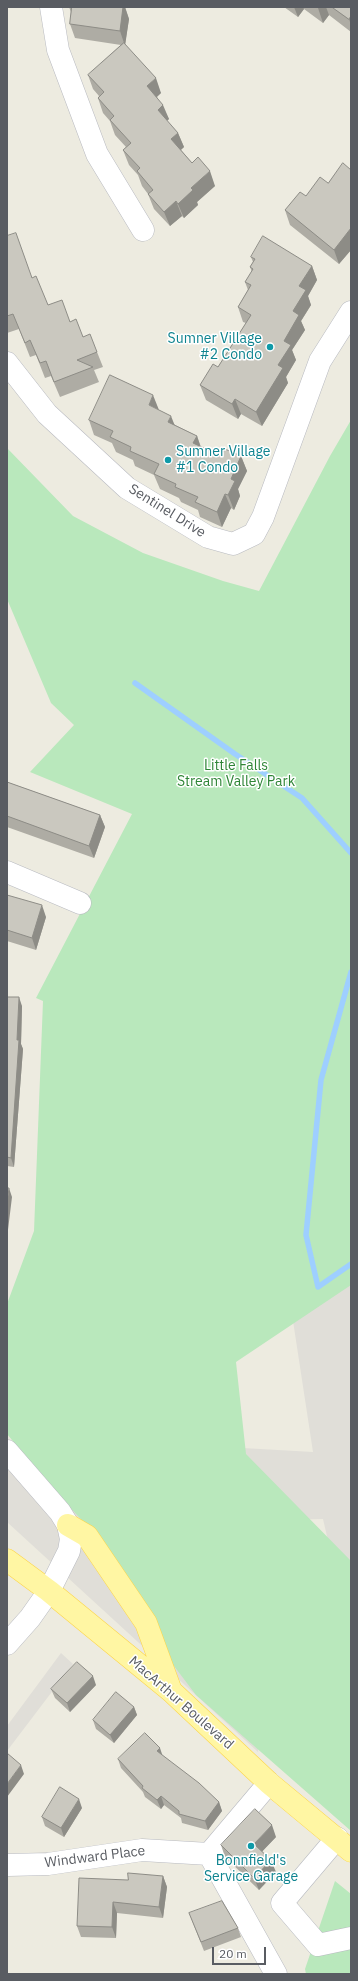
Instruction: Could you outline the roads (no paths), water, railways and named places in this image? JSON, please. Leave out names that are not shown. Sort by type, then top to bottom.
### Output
[{"type":"main road","points":[[68,1525],[86,1536],[146,1623],[171,1691]]},
{"type":"main road","name":"MacArthur Boulevard","points":[[7,1560],[49,1591],[171,1691],[270,1783],[344,1845]]},
{"type":"street","points":[[51,7],[58,50],[97,154],[143,230]]},
{"type":"street","name":"Sentinel Drive","points":[[7,363],[47,414],[127,488],[208,537],[233,544],[254,534],[263,517],[320,361],[351,312]]},
{"type":"street","points":[[7,872],[80,903]]},
{"type":"street","points":[[7,1451],[60,1512],[68,1525],[71,1539],[69,1551],[49,1591],[30,1618],[7,1644]]},
{"type":"street","points":[[270,1783],[209,1854],[276,1974]]},
{"type":"street","points":[[344,1845],[282,1903],[318,1945],[351,1938]]},
{"type":"street","name":"Windward Place","points":[[8,1865],[48,1864],[142,1850],[209,1854]]},
{"type":"waterway","points":[[135,683],[235,754],[302,798],[351,853]]},
{"type":"waterway","points":[[351,972],[321,1080],[306,1235],[318,1287],[351,1264]]},
{"type":"place","name":"Sumner Village #2 Condo","points":[[270,347]]},
{"type":"place","name":"Sumner Village #1 Condo","points":[[168,460]]},
{"type":"place","name":"Bonnfield's Service Garage","points":[[251,1846]]},
{"type":"park label","name":"Little Falls Stream Valley Park","points":[[236,774]]}]
